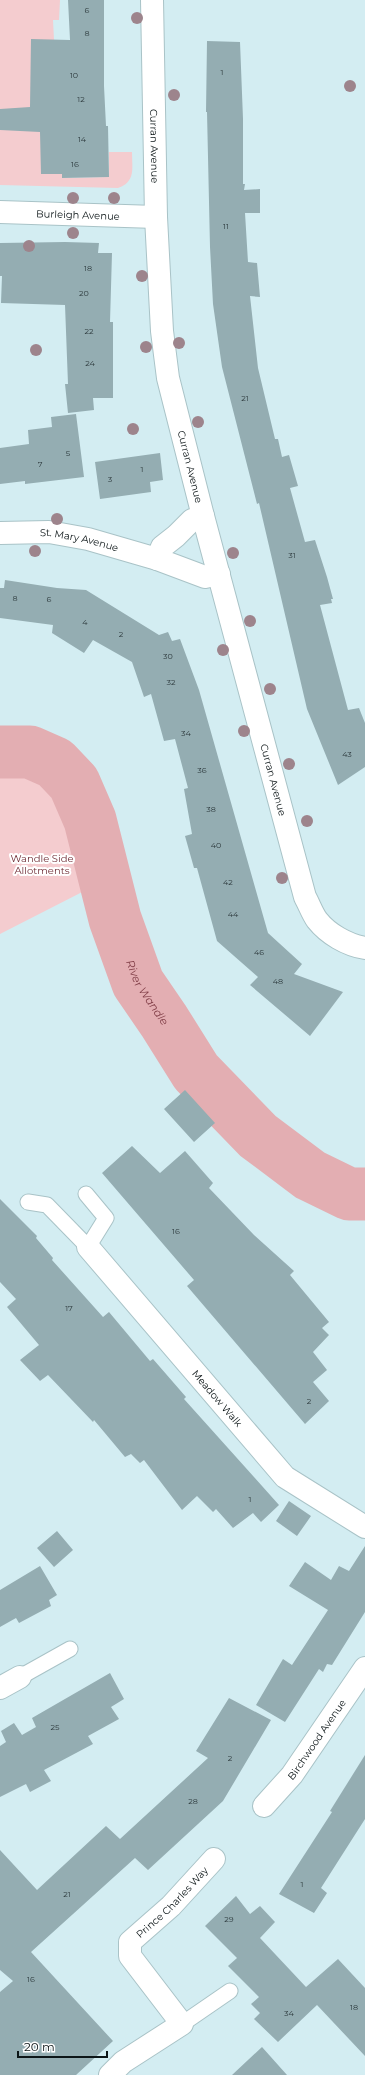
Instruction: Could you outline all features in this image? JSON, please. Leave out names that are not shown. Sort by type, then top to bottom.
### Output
[{"type":"street","name":"Curran Avenue","points":[[152,0],[156,217],[162,332],[168,378],[203,516],[306,897],[316,919],[329,933],[354,946],[365,948]]},
{"type":"street","name":"Burleigh Avenue","points":[[0,212],[156,217]]},
{"type":"street","points":[[157,559],[162,546],[176,536],[192,520],[203,516]]},
{"type":"street","name":"St. Mary Avenue","points":[[0,533],[49,532],[88,539],[157,559],[205,577],[219,574]]},
{"type":"street","name":"Meadow Walk","points":[[88,1247],[285,1477],[365,1527]]},
{"type":"street","name":"Birchwood Avenue","points":[[264,1806],[292,1775],[365,1668]]},
{"type":"street","points":[[0,1688],[20,1677]]},
{"type":"street","name":"Prince Charles Way","points":[[182,2024],[130,1956],[130,1942],[171,1906],[214,1859]]},
{"type":"street","points":[[110,2075],[123,2062],[182,2024]]},
{"type":"lane","points":[[28,1202],[47,1205],[88,1247],[106,1218],[86,1194]]},
{"type":"lane","points":[[20,1677],[70,1649]]},
{"type":"lane","points":[[182,2024],[230,1991]]},
{"type":"green space","points":[[0,0],[60,0],[59,20],[53,20],[54,40],[43,66],[41,174],[62,174],[62,178],[109,177],[109,152],[132,152],[132,174],[128,182],[124,185],[118,188],[0,185]]},
{"type":"green space","name":"Wandle Side Allotments","points":[[15,772],[42,774],[52,778],[62,790],[72,816],[92,887],[0,934],[0,776]]},
{"type":"building","points":[[68,0],[104,0],[104,86],[106,126],[108,126],[109,177],[62,178],[62,174],[41,174],[40,132],[0,130],[0,109],[30,107],[31,39],[70,40]]},
{"type":"building","points":[[207,41],[240,42],[243,119],[243,184],[245,184],[244,190],[260,189],[260,213],[245,213],[248,262],[257,263],[260,297],[250,296],[258,368],[275,439],[278,439],[282,457],[289,455],[298,486],[290,488],[305,542],[315,540],[333,599],[331,599],[332,603],[320,605],[348,710],[359,708],[365,723],[365,767],[338,785],[307,709],[259,503],[257,504],[222,367],[213,304],[210,247],[206,112]]},
{"type":"building","points":[[0,243],[99,243],[98,253],[112,253],[110,322],[113,322],[113,398],[93,398],[94,410],[68,413],[65,384],[68,384],[65,305],[1,303],[2,276],[0,276]]},
{"type":"building","points":[[76,414],[84,477],[25,484],[25,481],[0,484],[0,448],[29,444],[28,430],[52,427],[51,417]]},
{"type":"building","points":[[160,453],[163,480],[150,482],[151,492],[100,499],[95,462]]},
{"type":"building","points":[[5,580],[57,588],[86,590],[159,635],[168,632],[172,641],[180,639],[199,690],[268,933],[302,964],[294,974],[343,992],[310,1036],[250,985],[258,977],[217,941],[197,868],[194,868],[185,836],[192,834],[184,789],[188,788],[175,739],[164,741],[151,694],[144,697],[132,662],[93,640],[84,653],[52,633],[53,625],[0,618],[0,588],[4,588]]},
{"type":"building","points":[[185,1090],[215,1123],[194,1142],[164,1109]]},
{"type":"building","points":[[132,1146],[160,1173],[185,1151],[213,1183],[209,1188],[254,1235],[294,1271],[290,1275],[329,1322],[322,1328],[329,1335],[313,1352],[327,1370],[313,1382],[329,1401],[305,1424],[187,1286],[194,1280],[102,1173]]},
{"type":"building","points":[[0,1199],[37,1236],[36,1238],[53,1258],[52,1260],[103,1317],[109,1312],[150,1361],[153,1359],[186,1397],[184,1399],[279,1505],[261,1522],[253,1513],[233,1528],[216,1509],[213,1512],[197,1496],[182,1510],[144,1460],[140,1463],[131,1454],[125,1457],[94,1420],[93,1422],[48,1375],[40,1381],[20,1360],[39,1345],[7,1307],[16,1299],[0,1282]]},
{"type":"building","points":[[289,1501],[311,1516],[297,1536],[276,1521]]},
{"type":"building","points":[[57,1531],[73,1550],[54,1567],[37,1548]]},
{"type":"building","points":[[365,1546],[365,1612],[332,1665],[327,1664],[323,1672],[319,1669],[285,1722],[256,1705],[283,1659],[292,1665],[328,1610],[289,1586],[305,1562],[331,1580],[339,1566],[349,1571]]},
{"type":"building","points":[[40,1566],[57,1595],[49,1600],[51,1606],[19,1623],[16,1618],[0,1627],[0,1590]]},
{"type":"building","points":[[110,1673],[124,1699],[111,1707],[119,1719],[88,1736],[93,1744],[44,1770],[51,1781],[30,1792],[26,1784],[0,1797],[0,1746],[6,1742],[1,1731],[14,1723],[22,1735],[36,1727],[32,1718]]},
{"type":"building","points":[[229,1698],[271,1720],[223,1801],[148,1870],[135,1858],[31,1952],[113,2041],[76,2075],[0,2075],[0,1992],[13,1981],[0,1970],[0,1850],[37,1890],[106,1826],[120,1839],[208,1758],[196,1751]]},
{"type":"building","points":[[365,1755],[365,1819],[321,1888],[327,1893],[314,1913],[279,1894],[332,1812],[330,1811]]},
{"type":"building","points":[[236,1896],[250,1914],[260,1906],[275,1922],[260,1938],[306,1987],[338,1959],[365,1988],[365,2056],[317,2005],[278,2042],[254,2019],[260,2013],[251,2004],[259,1997],[228,1966],[237,1958],[205,1926]]},
{"type":"building","points":[[262,2047],[287,2075],[232,2075]]},
{"type":"waterway","name":"River Wandle","points":[[0,752],[30,752],[55,763],[74,783],[90,820],[115,919],[138,983],[196,1072],[258,1136],[310,1175],[349,1194],[365,1194]]}]
